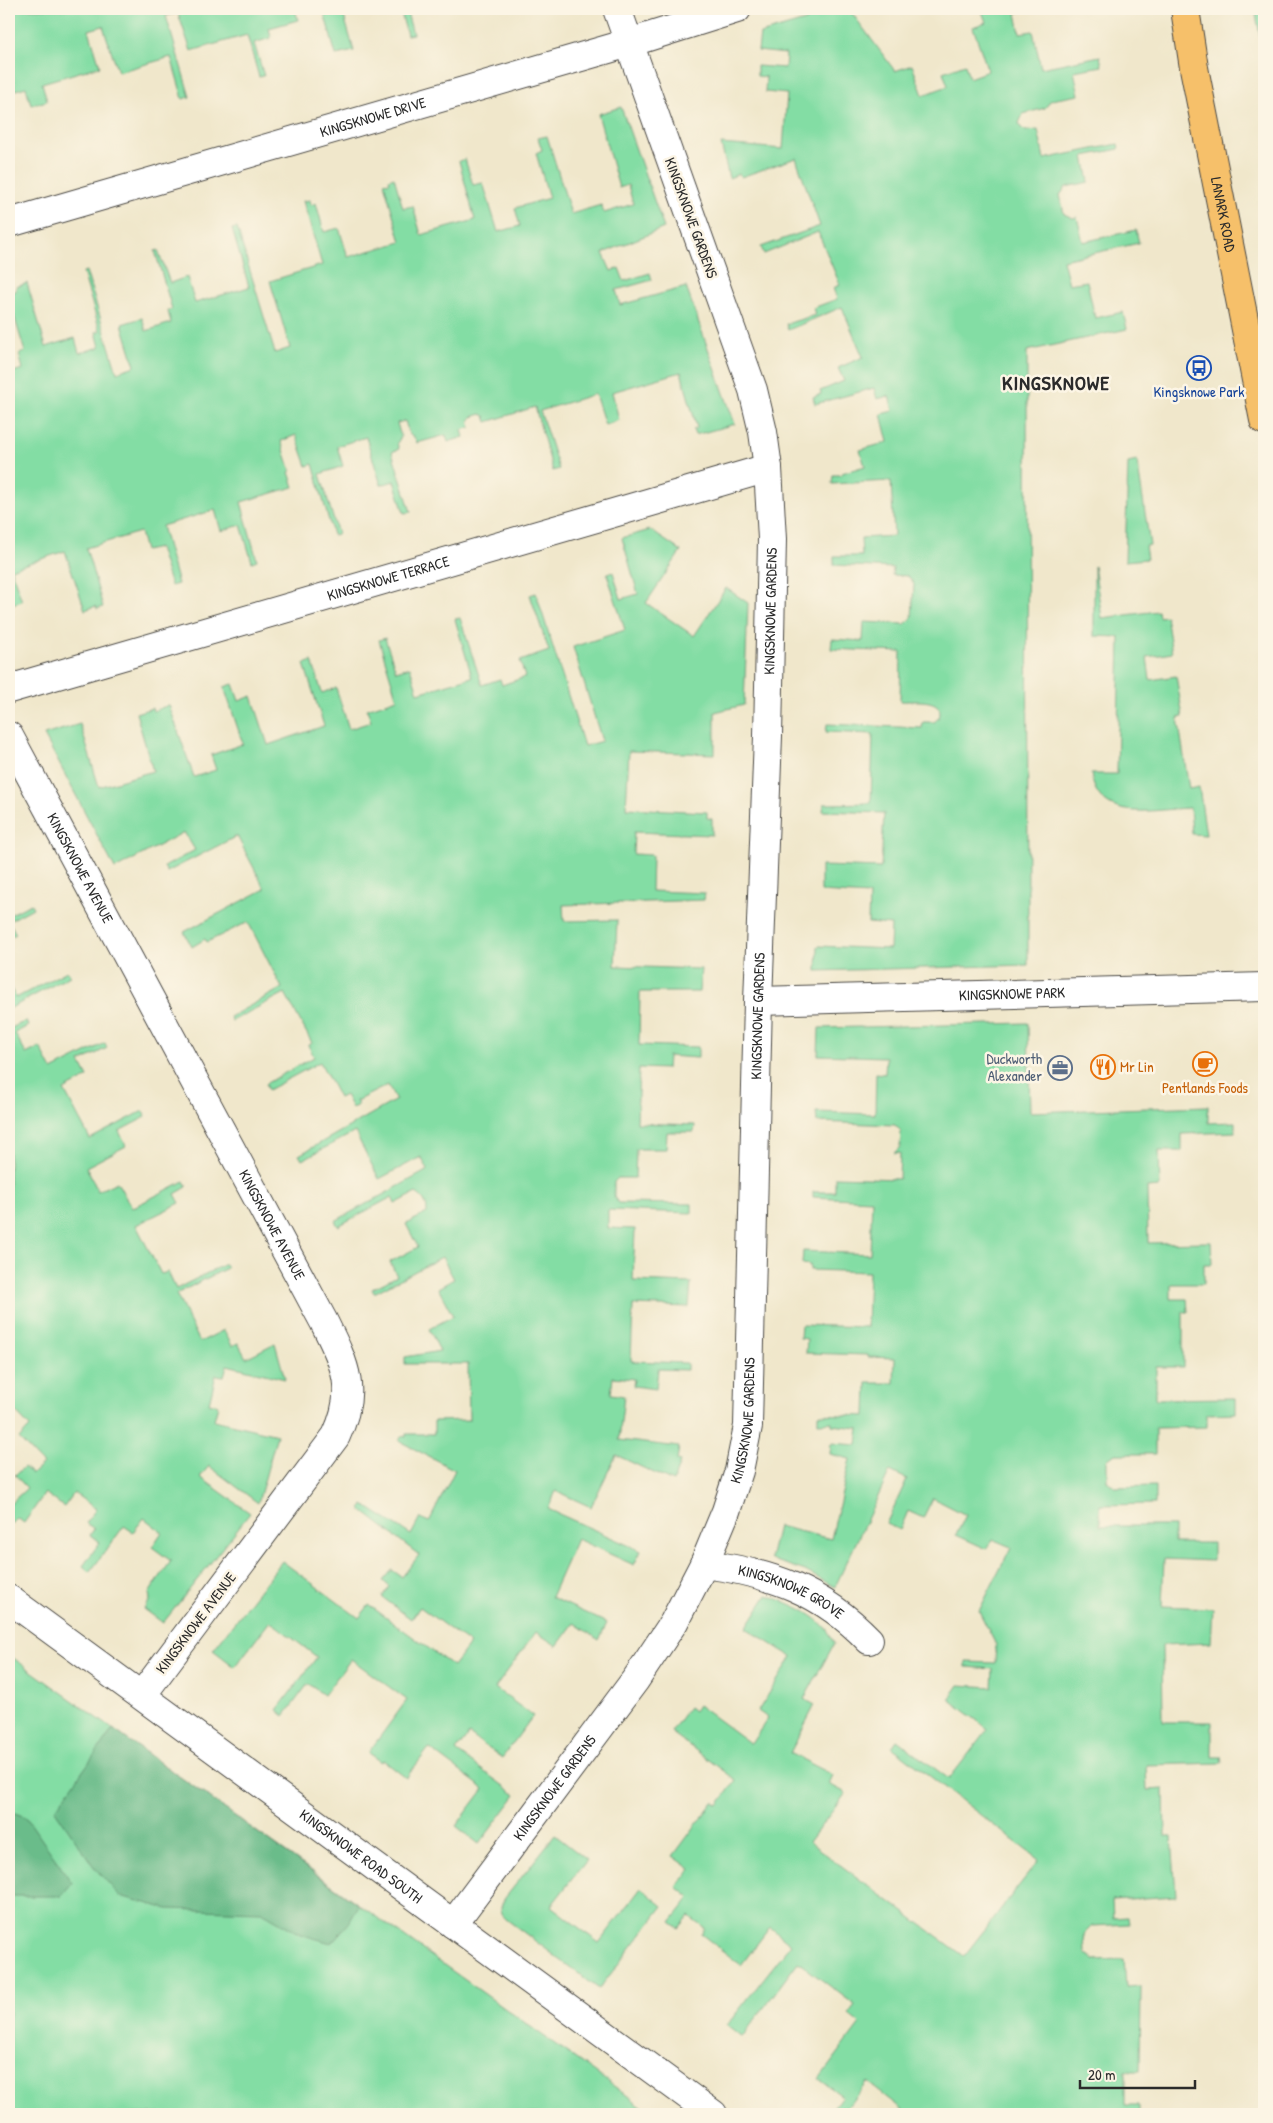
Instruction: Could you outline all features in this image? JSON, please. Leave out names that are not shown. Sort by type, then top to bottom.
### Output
[{"type":"main road","name":"LANARK ROAD","points":[[1185,9],[1194,68],[1264,420]]},
{"type":"street","name":"KINGSKNOWE GARDENS","points":[[453,1924],[636,1679],[674,1622],[704,1564],[726,1511],[739,1471],[748,1426],[758,1001],[768,736],[772,522],[768,468],[753,390],[617,9]]},
{"type":"street","name":"KINGSKNOWE DRIVE","points":[[9,223],[629,43],[736,9]]},
{"type":"street","name":"KINGSKNOWE TERRACE","points":[[9,689],[768,468]]},
{"type":"street","name":"KINGSKNOWE AVENUE","points":[[9,736],[324,1322],[344,1361],[348,1384],[344,1414],[336,1436],[142,1695]]},
{"type":"street","name":"KINGSKNOWE PARK","points":[[758,1001],[1264,987]]},
{"type":"street","name":"KINGSKNOWE GROVE","points":[[704,1564],[729,1567],[774,1578],[811,1594],[849,1620],[869,1640]]},
{"type":"street","name":"KINGSKNOWE ROAD SOUTH","points":[[9,1599],[713,2114]]},
{"type":"green space","points":[[9,9],[295,9],[298,20],[269,28],[271,38],[254,43],[264,76],[259,77],[247,35],[191,51],[178,13],[166,16],[190,97],[183,99],[171,57],[118,72],[103,26],[89,30],[100,66],[42,83],[47,101],[31,105],[26,87],[9,92]]},
{"type":"green space","points":[[323,9],[342,9],[354,51],[336,55]]},
{"type":"green space","points":[[400,9],[406,9],[413,34],[407,35]]},
{"type":"green space","points":[[849,9],[895,71],[912,65],[923,95],[948,86],[943,72],[965,64],[969,78],[988,71],[973,27],[986,22],[981,9],[1029,9],[1016,13],[1020,33],[1033,31],[1041,68],[1100,56],[1102,66],[1074,71],[1079,95],[1051,100],[1045,108],[1023,114],[1019,123],[1021,128],[1026,131],[1038,130],[1044,159],[1118,144],[1119,149],[1084,156],[1089,182],[1066,187],[1060,195],[1064,214],[1073,218],[1077,217],[1083,242],[1136,230],[1139,243],[1063,260],[1069,284],[1087,281],[1095,318],[1123,312],[1127,329],[1027,351],[1028,965],[817,971],[818,946],[890,949],[891,925],[868,923],[869,895],[821,892],[821,866],[881,868],[884,813],[823,811],[824,804],[871,803],[873,734],[826,732],[827,724],[922,728],[923,722],[934,722],[940,715],[940,712],[935,704],[930,702],[900,701],[901,652],[831,649],[832,639],[863,641],[864,622],[905,624],[912,618],[914,584],[908,576],[892,575],[893,568],[834,565],[834,556],[862,556],[861,538],[894,536],[891,481],[832,484],[833,475],[842,475],[842,473],[865,466],[860,450],[888,442],[881,414],[893,411],[889,396],[877,399],[874,388],[815,404],[813,397],[821,394],[820,391],[844,381],[838,368],[863,357],[842,307],[788,330],[786,324],[815,315],[813,308],[837,299],[833,288],[840,285],[818,232],[764,254],[761,247],[820,226],[796,158],[741,177],[739,174],[729,178],[721,144],[783,149],[787,94],[765,92],[766,77],[757,76],[757,66],[785,68],[786,54],[758,51],[760,34]]},
{"type":"green space","points":[[1255,9],[1264,9],[1264,57]]},
{"type":"green space","points":[[621,107],[664,228],[603,253],[611,271],[619,268],[624,281],[650,273],[652,280],[616,290],[620,305],[686,287],[735,424],[695,435],[693,430],[697,428],[681,372],[612,392],[619,420],[605,425],[595,394],[540,411],[559,469],[553,471],[535,407],[487,422],[485,416],[481,414],[472,417],[469,421],[471,427],[462,430],[464,437],[448,442],[446,435],[417,443],[415,438],[409,434],[405,421],[397,423],[401,437],[397,443],[399,449],[392,452],[411,512],[404,513],[394,481],[381,485],[366,437],[337,446],[343,466],[320,474],[338,534],[333,535],[313,464],[307,466],[296,435],[281,441],[294,487],[241,502],[257,560],[252,562],[241,525],[221,531],[215,510],[162,526],[178,584],[171,586],[159,548],[145,551],[140,532],[86,548],[103,607],[97,609],[96,606],[85,610],[65,551],[11,569],[22,601],[9,605],[9,373],[23,369],[19,354],[25,352],[9,299],[9,293],[16,291],[16,287],[27,283],[46,347],[75,338],[79,353],[100,347],[96,332],[100,331],[83,272],[86,271],[117,372],[135,366],[122,324],[142,318],[146,331],[171,323],[168,311],[172,309],[155,251],[158,250],[170,283],[187,277],[195,303],[249,287],[232,229],[237,228],[275,353],[290,348],[270,281],[322,265],[303,201],[310,200],[311,205],[316,203],[324,232],[339,228],[348,257],[401,242],[384,183],[390,182],[389,179],[394,177],[403,208],[413,206],[421,235],[475,220],[459,161],[465,159],[473,185],[483,183],[498,232],[520,226],[515,208],[549,198],[536,153],[542,150],[538,138],[547,136],[571,214],[601,205],[604,213],[633,204],[628,185],[619,188],[598,114]]},
{"type":"green space","points":[[1137,461],[1150,545],[1145,546],[1147,559],[1125,561],[1128,463]]},
{"type":"green space","points":[[650,530],[681,551],[646,603],[694,636],[726,588],[748,603],[744,705],[715,712],[715,754],[629,751],[626,808],[707,812],[707,818],[712,819],[712,835],[634,832],[633,854],[652,855],[651,891],[705,893],[704,900],[563,905],[564,921],[617,920],[615,966],[701,969],[699,992],[640,992],[639,1045],[698,1047],[698,1058],[668,1056],[667,1069],[639,1068],[637,1123],[695,1125],[694,1132],[667,1132],[666,1149],[636,1149],[635,1178],[618,1178],[614,1182],[614,1197],[618,1203],[692,1204],[692,1213],[608,1210],[608,1228],[635,1229],[633,1281],[691,1283],[689,1307],[633,1305],[631,1361],[687,1363],[687,1370],[658,1369],[656,1389],[633,1386],[634,1379],[613,1377],[611,1394],[624,1396],[619,1440],[679,1447],[677,1461],[680,1462],[673,1482],[616,1455],[591,1507],[556,1491],[548,1509],[641,1551],[634,1565],[577,1539],[551,1597],[607,1623],[599,1640],[574,1623],[557,1646],[536,1632],[495,1688],[533,1716],[502,1758],[469,1734],[456,1751],[516,1795],[479,1844],[456,1826],[484,1789],[429,1748],[406,1778],[383,1760],[381,1762],[368,1753],[407,1700],[351,1659],[324,1695],[308,1684],[284,1716],[277,1710],[317,1657],[270,1621],[235,1667],[213,1650],[282,1561],[359,1618],[369,1605],[453,1666],[470,1644],[420,1607],[411,1619],[382,1597],[390,1587],[383,1581],[392,1570],[402,1577],[419,1555],[360,1509],[364,1505],[411,1535],[420,1518],[429,1522],[455,1470],[399,1441],[401,1436],[406,1437],[406,1434],[434,1434],[434,1421],[469,1420],[468,1364],[405,1364],[405,1357],[440,1351],[429,1329],[453,1316],[438,1288],[454,1279],[442,1257],[374,1293],[372,1289],[397,1276],[390,1262],[418,1247],[406,1224],[427,1213],[426,1204],[423,1199],[416,1193],[395,1204],[392,1197],[338,1226],[335,1221],[428,1170],[421,1157],[379,1179],[355,1132],[302,1160],[299,1155],[396,1100],[388,1085],[356,1101],[358,1105],[352,1108],[345,1095],[339,1098],[320,1062],[268,1090],[265,1084],[314,1057],[308,1045],[312,1043],[285,993],[232,1021],[230,1017],[282,988],[248,922],[207,942],[205,939],[192,947],[184,932],[265,889],[237,836],[167,872],[164,867],[195,850],[184,832],[115,869],[44,735],[80,724],[99,787],[153,771],[136,713],[152,708],[153,711],[169,705],[194,777],[216,770],[211,755],[243,744],[224,687],[233,684],[239,701],[252,696],[268,745],[324,726],[304,664],[312,661],[322,693],[336,688],[349,729],[371,722],[367,709],[397,699],[379,640],[385,638],[396,671],[410,667],[418,693],[472,677],[455,619],[460,618],[482,685],[500,679],[502,685],[525,677],[520,661],[549,651],[530,595],[536,593],[584,746],[602,741],[573,647],[625,630],[607,574],[613,572],[621,599],[638,594],[622,538]]},
{"type":"green space","points":[[1094,566],[1102,618],[1158,611],[1159,617],[1166,616],[1172,653],[1147,657],[1150,680],[1176,676],[1183,717],[1178,718],[1189,789],[1199,787],[1206,835],[1192,834],[1190,808],[1130,810],[1116,807],[1105,801],[1096,790],[1091,774],[1117,774],[1120,637],[1094,636]]},
{"type":"green space","points":[[31,904],[33,908],[9,921],[9,915]]},
{"type":"green space","points":[[9,921],[16,934],[9,938]]},
{"type":"green space","points":[[67,971],[70,976],[9,1009],[9,985],[16,998]]},
{"type":"green space","points":[[26,1021],[28,1026],[15,1033],[26,1054],[40,1047],[52,1070],[105,1043],[107,1048],[80,1062],[88,1077],[64,1090],[90,1139],[143,1111],[146,1117],[119,1131],[126,1146],[86,1167],[98,1191],[117,1182],[132,1208],[184,1181],[187,1187],[175,1194],[180,1203],[136,1225],[161,1274],[168,1272],[176,1289],[225,1264],[227,1268],[176,1294],[200,1342],[224,1330],[232,1346],[238,1343],[246,1358],[275,1343],[285,1379],[227,1365],[224,1376],[216,1375],[209,1403],[218,1405],[214,1420],[277,1435],[258,1503],[209,1466],[200,1477],[250,1513],[163,1623],[144,1609],[150,1600],[149,1593],[171,1561],[152,1547],[162,1532],[144,1518],[133,1532],[124,1526],[90,1572],[83,1566],[100,1542],[90,1535],[94,1529],[86,1523],[96,1509],[74,1493],[64,1507],[45,1493],[24,1523],[17,1518],[12,1524],[9,1520],[9,1505],[27,1488],[15,1475],[24,1467],[32,1474],[43,1464],[19,1439],[30,1427],[13,1409],[9,1412],[9,1029]]},
{"type":"green space","points":[[1028,1023],[1030,1112],[1208,1106],[1208,1123],[1235,1122],[1235,1132],[1182,1134],[1182,1151],[1159,1151],[1160,1187],[1147,1188],[1148,1243],[1211,1242],[1212,1264],[1204,1264],[1204,1284],[1171,1284],[1171,1299],[1187,1299],[1188,1312],[1183,1312],[1183,1367],[1156,1367],[1156,1399],[1236,1398],[1236,1413],[1207,1414],[1207,1427],[1155,1428],[1155,1454],[1115,1454],[1107,1460],[1107,1481],[1115,1487],[1155,1486],[1155,1504],[1100,1505],[1100,1526],[1174,1526],[1174,1543],[1213,1543],[1213,1561],[1164,1559],[1162,1606],[1213,1608],[1211,1643],[1162,1645],[1163,1722],[1212,1722],[1212,1757],[1221,1757],[1222,1763],[1146,1765],[1147,1790],[1164,1789],[1165,1836],[1172,1836],[1176,1896],[1112,1900],[1113,1918],[1128,1917],[1129,1924],[1092,1926],[1084,1934],[1085,1954],[1094,1960],[1124,1959],[1126,1987],[1141,1986],[1140,2071],[1125,2071],[1125,2105],[1139,2105],[1139,2114],[908,2114],[867,2082],[842,2114],[828,2114],[842,2096],[819,2079],[860,2024],[848,2014],[855,2005],[798,1962],[742,2037],[727,2025],[791,1944],[770,1927],[741,1965],[701,1934],[705,1928],[689,1916],[679,1928],[671,1922],[690,1898],[677,1887],[691,1869],[673,1856],[713,1802],[718,1805],[736,1780],[671,1732],[689,1707],[694,1711],[698,1705],[751,1744],[768,1718],[758,1711],[792,1657],[746,1628],[767,1595],[797,1607],[816,1619],[830,1634],[834,1644],[804,1699],[815,1705],[790,1753],[833,1775],[829,1784],[846,1793],[809,1842],[964,1956],[1039,1860],[892,1747],[897,1740],[949,1779],[988,1729],[949,1699],[959,1685],[992,1687],[993,1669],[966,1667],[966,1662],[995,1663],[996,1645],[979,1611],[1011,1547],[992,1539],[987,1549],[956,1535],[966,1515],[933,1498],[923,1518],[908,1511],[900,1530],[886,1524],[907,1479],[890,1471],[835,1587],[805,1571],[770,1559],[778,1526],[831,1539],[850,1459],[830,1454],[831,1443],[857,1445],[859,1428],[832,1425],[832,1422],[818,1423],[818,1414],[866,1416],[867,1383],[894,1383],[895,1358],[806,1353],[807,1339],[800,1338],[801,1325],[867,1327],[869,1272],[810,1270],[810,1265],[802,1264],[803,1251],[870,1254],[872,1200],[813,1197],[813,1192],[835,1192],[835,1177],[899,1179],[900,1153],[894,1153],[900,1147],[901,1131],[895,1125],[817,1122],[816,1112],[875,1114],[876,1073],[885,1074],[886,1057],[818,1055],[819,1028]]},
{"type":"green space","points":[[9,1655],[653,2114],[9,2114]]},
{"type":"green space","points":[[113,1729],[359,1905],[349,1923],[331,1943],[300,1934],[262,1912],[168,1909],[120,1896],[94,1867],[55,1810]]},
{"type":"green space","points":[[9,1811],[26,1817],[72,1883],[61,1896],[9,1896]]},
{"type":"green space","points":[[555,1835],[587,1860],[551,1906],[599,1943],[641,1888],[663,1906],[599,1989],[506,1919],[501,1912],[505,1898]]},
{"type":"place","name":"Kingsknowe Park","points":[[1199,368]]},
{"type":"place","name":"Pentlands Foods","points":[[1205,1064]]},
{"type":"place","name":"Mr Lin","points":[[1103,1067]]},
{"type":"place","name":"Duckworth Alexander","points":[[1060,1068]]},
{"type":"district","name":"KINGSKNOWE","points":[[1056,383]]}]
